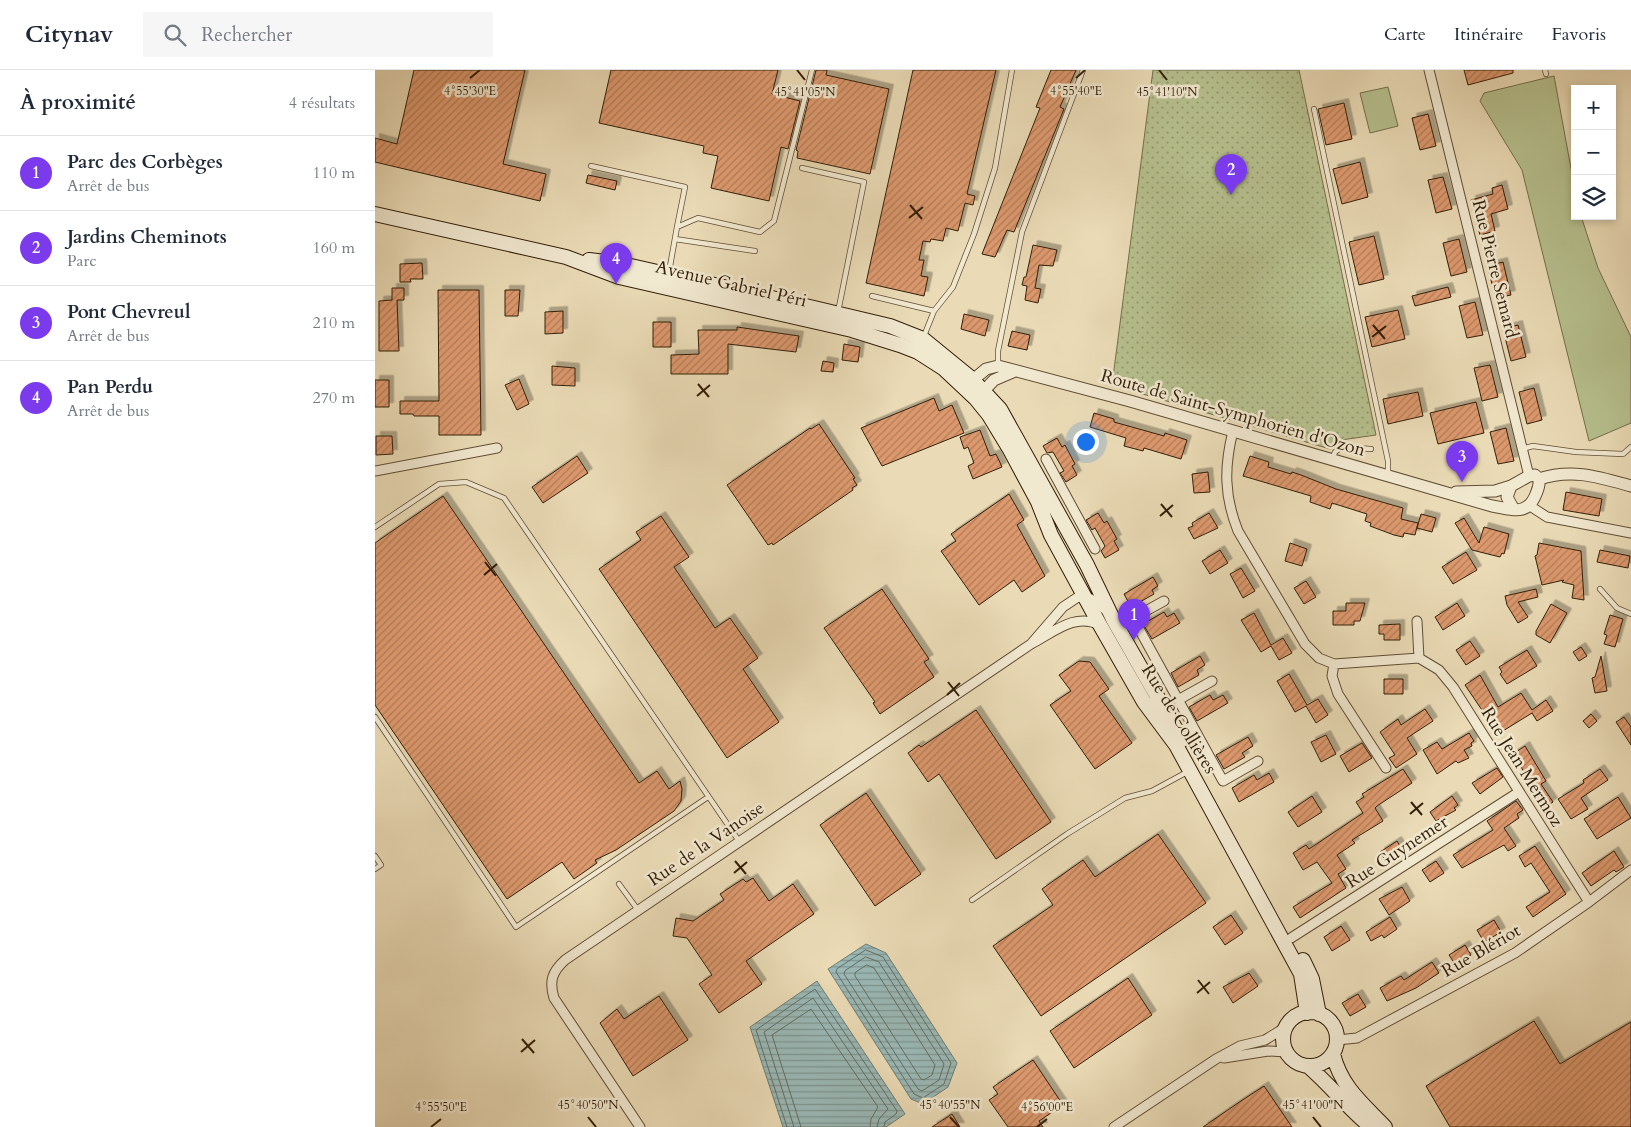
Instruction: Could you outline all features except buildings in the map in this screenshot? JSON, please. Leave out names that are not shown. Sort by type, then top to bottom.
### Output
[{"type":"main road","name":"Avenue Gabriel Péri","points":[[375,214],[566,258],[619,277],[756,310],[920,346]]},
{"type":"main road","points":[[566,258],[622,264],[891,326],[968,383],[980,395]]},
{"type":"main road","points":[[756,310],[759,295]]},
{"type":"main road","name":"Rue de Collières","points":[[980,395],[1000,408],[1113,619],[1291,938],[1312,979],[1313,1013]]},
{"type":"main road","name":"Rue de Collières","points":[[980,395],[989,416],[1009,448],[1038,502],[1051,535],[1100,626],[1144,702],[1176,744],[1301,974],[1313,1013]]},
{"type":"main road","points":[[1313,1013],[1332,1024],[1337,1040],[1333,1054],[1322,1064],[1307,1066],[1299,1064],[1286,1052],[1283,1035],[1286,1027],[1292,1020],[1313,1013]]},
{"type":"main road","points":[[1333,1054],[1343,1081],[1356,1099],[1385,1127]]},
{"type":"main road","points":[[1307,1066],[1323,1080],[1348,1109],[1371,1127]]},
{"type":"street","name":"Rue Pierre Semard","points":[[1429,70],[1522,449],[1534,477]]},
{"type":"street","name":"Route de Saint-Symphorien d'Ozon","points":[[998,366],[1442,491]]},
{"type":"street","points":[[968,383],[986,369],[998,366]]},
{"type":"street","points":[[980,395],[995,380],[1015,371]]},
{"type":"street","points":[[1233,431],[1225,473],[1230,513],[1238,531],[1305,644],[1319,658],[1334,664],[1419,658],[1417,621]]},
{"type":"street","points":[[375,471],[497,448]]},
{"type":"street","points":[[1046,459],[1095,549]]},
{"type":"street","points":[[1442,491],[1495,491],[1534,477],[1579,473],[1601,476],[1631,486]]},
{"type":"street","points":[[1442,491],[1491,506],[1520,510],[1530,506],[1540,485],[1534,477]]},
{"type":"street","points":[[1511,486],[1507,497],[1513,508]]},
{"type":"street","points":[[1057,512],[1071,505]]},
{"type":"street","points":[[1530,506],[1547,517],[1631,533]]},
{"type":"street","name":"Rue de la Vanoise","points":[[1031,644],[1063,607],[1078,597],[1085,598]]},
{"type":"street","points":[[1085,598],[1101,605],[1113,619]]},
{"type":"street","name":"Rue de Collières","points":[[1164,601],[1133,618],[1223,781],[1258,761]]},
{"type":"street","name":"Rue de la Vanoise","points":[[640,1127],[554,998],[550,984],[555,970],[565,960],[638,910],[1031,644],[1063,625],[1082,620],[1100,626]]},
{"type":"street","name":"Rue Jean Mermoz","points":[[1419,658],[1439,670],[1453,687],[1589,902]]},
{"type":"street","name":"Rue de Collières","points":[[1140,667],[1155,659]]},
{"type":"street","points":[[1334,664],[1331,676],[1338,694],[1386,768]]},
{"type":"street","name":"Rue de Collières","points":[[1178,700],[1211,681]]},
{"type":"street","name":"Rue Guynemer","points":[[1291,938],[1519,792]]},
{"type":"street","name":"Rue Blériot","points":[[1337,1040],[1357,1038],[1508,957],[1589,902],[1631,870]]},
{"type":"street","points":[[1113,1127],[1217,1059],[1240,1046],[1265,1040],[1286,1027]]},
{"type":"street","points":[[1217,1059],[1268,1051],[1286,1052]]},
{"type":"lane","points":[[677,227],[698,218],[760,232],[774,221],[812,70]]},
{"type":"lane","points":[[920,346],[934,311],[953,287],[975,234],[995,168],[1012,70]]},
{"type":"lane","points":[[998,366],[998,351],[1022,232],[1083,70]]},
{"type":"lane","points":[[1314,109],[1389,461],[1387,477]]},
{"type":"lane","points":[[591,166],[685,187],[666,288]]},
{"type":"lane","points":[[802,168],[864,182],[838,313]]},
{"type":"lane","points":[[675,239],[755,251]]},
{"type":"lane","points":[[872,296],[934,311]]},
{"type":"lane","points":[[1332,461],[1335,452],[1342,446],[1371,448]]},
{"type":"lane","points":[[1522,449],[1533,446],[1577,452],[1623,454],[1631,446]]},
{"type":"lane","points":[[375,528],[439,484],[466,482],[504,498],[739,841]]},
{"type":"lane","points":[[1600,589],[1617,608],[1631,614]]},
{"type":"lane","points":[[375,718],[515,927],[708,797]]},
{"type":"lane","points":[[972,900],[1067,834],[1125,798],[1152,791],[1190,770]]},
{"type":"lane","points":[[375,856],[381,865],[375,869]]},
{"type":"lane","points":[[619,884],[638,910]]},
{"type":"green space","points":[[1153,70],[1299,70],[1376,435],[1341,440],[1330,449],[1112,385]]},
{"type":"green space","points":[[1554,76],[1571,168],[1571,220],[1582,220],[1598,268],[1631,337],[1631,423],[1589,441],[1522,170],[1480,101],[1484,93]]},
{"type":"green space","points":[[1388,87],[1398,126],[1370,133],[1360,93]]},
{"type":"water","points":[[866,944],[886,953],[957,1063],[948,1087],[923,1104],[911,1099],[828,969]]},
{"type":"water","points":[[817,981],[905,1114],[886,1127],[783,1127],[750,1027]]},
{"type":"place","name":"Jardins Cheminots","points":[[1231,195]]},
{"type":"place","name":"Pan Perdu","points":[[616,284]]},
{"type":"place","name":"Pont Chevreul","points":[[1462,482]]},
{"type":"place","name":"Parc des Corbèges","points":[[1134,640]]}]
